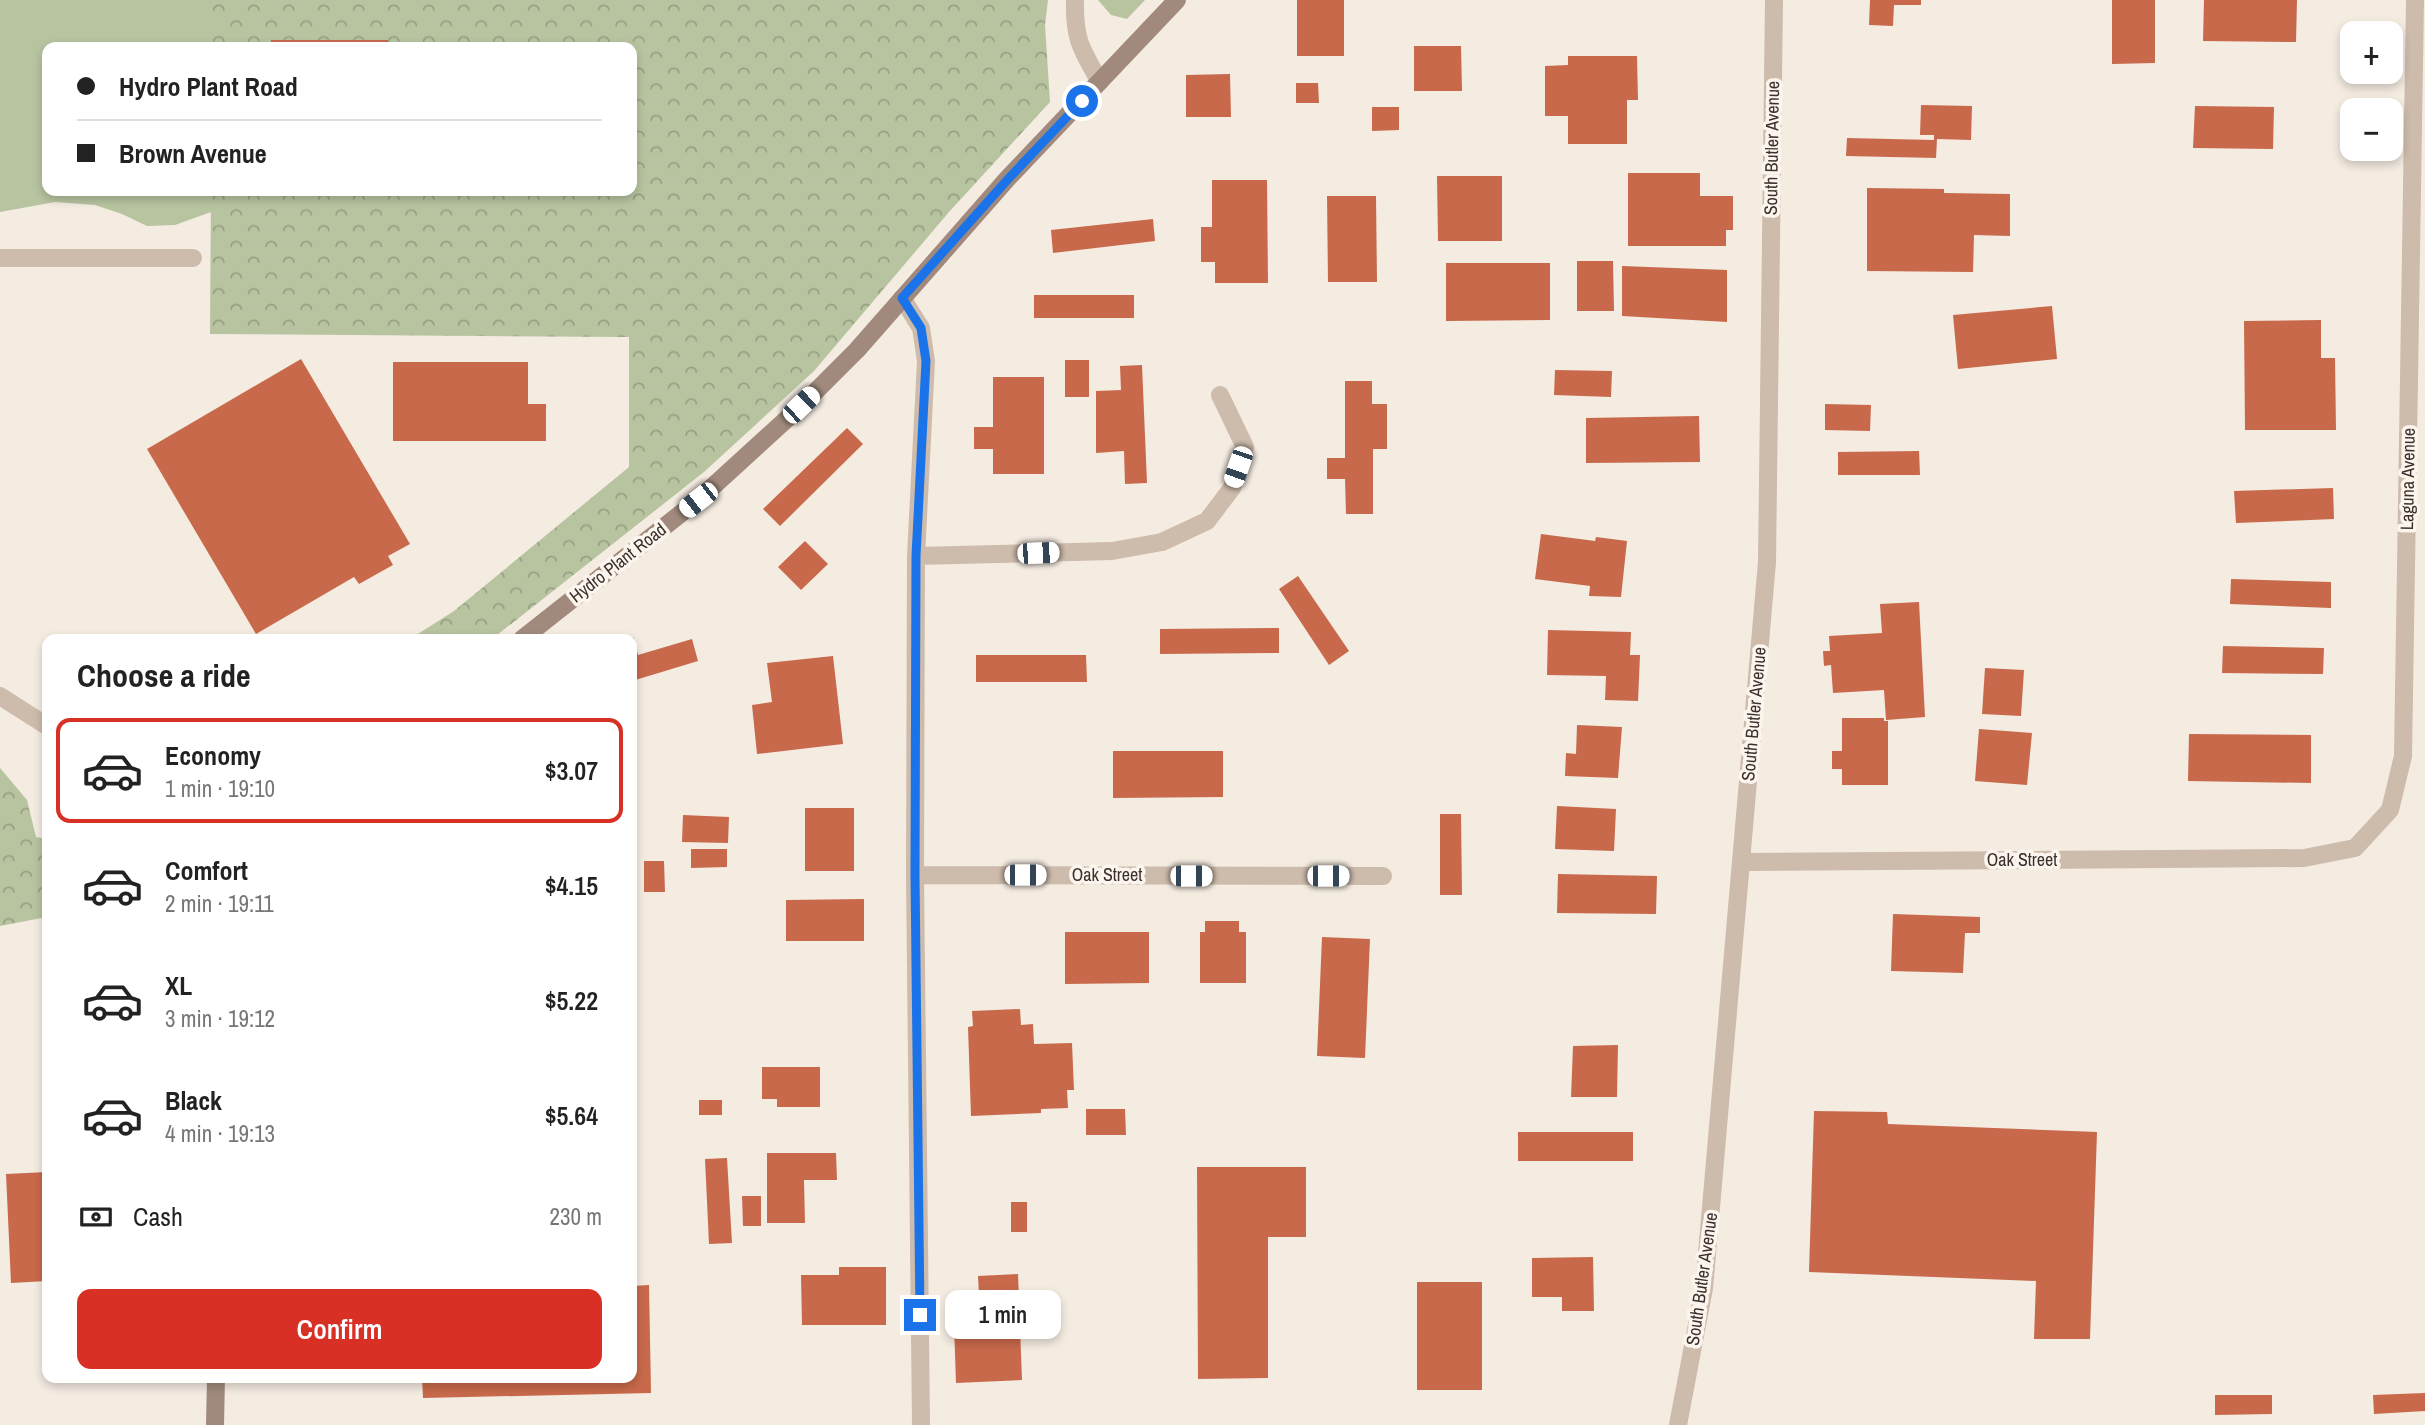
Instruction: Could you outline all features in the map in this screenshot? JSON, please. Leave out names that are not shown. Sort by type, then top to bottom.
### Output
[{"type":"street","points":[[1075,0],[1075,21],[1080,47],[1100,82]]},
{"type":"street","name":"Hydro Plant Road","points":[[528,634],[698,500],[838,369],[1009,178],[1177,0]]},
{"type":"street","name":"South Butler Avenue","points":[[1678,1425],[1704,1288],[1767,562],[1774,0]]},
{"type":"street","name":"Laguna Avenue","points":[[2304,858],[2355,848],[2390,810],[2403,756],[2420,28],[2415,0]]},
{"type":"street","points":[[0,258],[193,258]]},
{"type":"street","points":[[902,298],[921,328],[926,361],[916,556],[915,875],[921,1425]]},
{"type":"street","points":[[916,556],[1112,551],[1162,542],[1207,521],[1231,488],[1245,447],[1220,395]]},
{"type":"street","points":[[0,696],[42,723]]},
{"type":"street","name":"Oak Street","points":[[1741,862],[2304,858]]},
{"type":"street","name":"Oak Street","points":[[915,875],[1383,876]]},
{"type":"street","points":[[215,1425],[216,1383]]},
{"type":"green space","points":[[0,0],[210,0],[210,42],[42,42],[42,196],[211,196],[211,212],[175,225],[147,226],[95,205],[55,202],[0,212]]},
{"type":"green space","points":[[210,0],[1048,0],[1045,25],[1050,102],[949,212],[814,371],[704,472],[498,634],[418,634],[454,611],[629,467],[629,337],[210,334],[211,196],[637,196],[637,42],[210,42]]},
{"type":"green space","points":[[1098,0],[1145,0],[1127,19],[1111,15]]},
{"type":"green space","points":[[0,768],[27,800],[36,837],[42,838],[42,918],[0,926]]},
{"type":"building","points":[[1297,0],[1344,0],[1344,56],[1297,56]]},
{"type":"building","points":[[1870,0],[1921,0],[1921,5],[1894,5],[1893,26],[1869,25]]},
{"type":"building","points":[[2112,0],[2155,0],[2155,63],[2112,64]]},
{"type":"building","points":[[2204,0],[2297,0],[2296,42],[2203,41]]},
{"type":"building","points":[[271,40],[388,40],[388,42]]},
{"type":"building","points":[[1414,46],[1461,46],[1462,91],[1414,91]]},
{"type":"building","points":[[1568,56],[1637,56],[1638,100],[1627,100],[1627,144],[1568,144],[1568,116],[1545,116],[1545,66],[1568,65]]},
{"type":"building","points":[[1230,74],[1231,117],[1186,117],[1186,75]]},
{"type":"building","points":[[1296,83],[1318,83],[1319,103],[1296,103]]},
{"type":"building","points":[[1921,105],[1972,106],[1971,140],[1937,139],[1936,158],[1846,156],[1847,138],[1934,140],[1934,135],[1920,135]]},
{"type":"building","points":[[2195,106],[2274,107],[2273,149],[2193,148]]},
{"type":"building","points":[[1372,107],[1399,107],[1399,130],[1372,131]]},
{"type":"building","points":[[1628,173],[1700,173],[1700,196],[1733,196],[1733,230],[1726,230],[1726,246],[1628,246]]},
{"type":"building","points":[[1437,176],[1502,176],[1502,241],[1438,241]]},
{"type":"building","points":[[1212,180],[1267,180],[1268,283],[1215,283],[1215,262],[1201,262],[1201,227],[1212,227]]},
{"type":"building","points":[[1867,188],[1944,189],[1944,193],[2010,194],[2010,236],[1974,235],[1973,272],[1867,271]]},
{"type":"building","points":[[1327,196],[1376,196],[1377,282],[1328,282]]},
{"type":"building","points":[[1153,219],[1155,241],[1053,253],[1051,230]]},
{"type":"building","points":[[1577,261],[1613,261],[1614,311],[1577,311]]},
{"type":"building","points":[[1446,263],[1550,263],[1550,320],[1446,321]]},
{"type":"building","points":[[1622,266],[1727,270],[1727,322],[1622,316]]},
{"type":"building","points":[[1034,295],[1134,295],[1134,318],[1034,318]]},
{"type":"building","points":[[2052,306],[2057,359],[1958,369],[1953,315]]},
{"type":"building","points":[[2321,320],[2321,358],[2335,358],[2336,430],[2245,430],[2244,321]]},
{"type":"building","points":[[301,359],[410,544],[388,556],[393,565],[359,584],[354,577],[256,634],[147,449]]},
{"type":"building","points":[[1065,360],[1089,360],[1089,397],[1065,397]]},
{"type":"building","points":[[393,362],[528,362],[528,404],[546,404],[546,441],[393,441]]},
{"type":"building","points":[[1142,365],[1147,483],[1125,484],[1124,451],[1096,453],[1096,391],[1121,390],[1120,366]]},
{"type":"building","points":[[1555,370],[1612,371],[1611,397],[1554,395]]},
{"type":"building","points":[[993,377],[1044,377],[1044,474],[993,474],[993,449],[974,449],[974,427],[993,427]]},
{"type":"building","points":[[1345,381],[1372,381],[1372,404],[1387,404],[1387,449],[1373,449],[1373,514],[1346,514],[1345,479],[1327,479],[1327,458],[1345,458]]},
{"type":"building","points":[[1825,404],[1871,405],[1870,431],[1825,430]]},
{"type":"building","points":[[1699,416],[1700,462],[1586,463],[1586,418]]},
{"type":"building","points":[[847,428],[863,444],[780,526],[763,509]]},
{"type":"building","points":[[1919,451],[1920,475],[1838,475],[1838,452]]},
{"type":"building","points":[[2333,488],[2334,519],[2236,523],[2234,491]]},
{"type":"building","points":[[1541,534],[1595,541],[1596,537],[1627,541],[1621,597],[1589,596],[1590,586],[1535,579]]},
{"type":"building","points":[[805,541],[828,564],[801,590],[778,567]]},
{"type":"building","points":[[1298,576],[1349,651],[1329,665],[1279,589]]},
{"type":"building","points":[[2231,579],[2331,582],[2331,608],[2230,604]]},
{"type":"building","points":[[1919,602],[1925,717],[1886,720],[1884,690],[1833,693],[1831,665],[1824,666],[1823,651],[1830,651],[1829,636],[1882,633],[1880,604]]},
{"type":"building","points":[[1279,628],[1279,653],[1160,654],[1160,629]]},
{"type":"building","points":[[1548,630],[1631,632],[1630,655],[1640,655],[1638,701],[1605,700],[1606,676],[1547,675]]},
{"type":"building","points":[[692,639],[698,661],[637,679],[637,651],[638,655]]},
{"type":"building","points":[[2223,646],[2324,648],[2323,674],[2222,673]]},
{"type":"building","points":[[976,655],[1086,655],[1087,682],[976,682]]},
{"type":"building","points":[[833,656],[843,744],[757,754],[752,705],[772,702],[767,663]]},
{"type":"building","points":[[1985,668],[2024,670],[2021,716],[1982,714]]},
{"type":"building","points":[[1842,718],[1884,718],[1884,721],[1888,721],[1888,785],[1842,785],[1842,769],[1832,769],[1832,751],[1842,751]]},
{"type":"building","points":[[1577,725],[1622,727],[1618,778],[1565,776],[1566,753],[1576,754]]},
{"type":"building","points":[[1979,729],[2032,733],[2027,785],[1975,781]]},
{"type":"building","points":[[2189,734],[2311,735],[2311,783],[2188,781]]},
{"type":"building","points":[[1113,751],[1223,751],[1223,797],[1113,798]]},
{"type":"building","points":[[1557,806],[1616,809],[1614,851],[1555,849]]},
{"type":"building","points":[[805,808],[854,808],[854,871],[805,871]]},
{"type":"building","points":[[1440,814],[1461,814],[1462,895],[1440,895]]},
{"type":"building","points":[[683,815],[729,817],[728,843],[682,842]]},
{"type":"building","points":[[691,849],[727,849],[727,867],[691,868]]},
{"type":"building","points":[[644,861],[664,861],[665,892],[644,892]]},
{"type":"building","points":[[1558,874],[1657,876],[1656,914],[1557,913]]},
{"type":"building","points":[[864,899],[864,941],[786,941],[786,900]]},
{"type":"building","points":[[1893,914],[1980,917],[1980,933],[1965,933],[1963,973],[1891,971]]},
{"type":"building","points":[[1205,921],[1239,921],[1239,932],[1246,932],[1246,983],[1200,983],[1200,932],[1205,932]]},
{"type":"building","points":[[1065,932],[1149,932],[1149,983],[1065,984]]},
{"type":"building","points":[[1322,937],[1370,939],[1365,1058],[1317,1056]]},
{"type":"building","points":[[1020,1009],[1021,1025],[1033,1024],[1034,1044],[1072,1043],[1074,1090],[1067,1090],[1068,1108],[1041,1109],[1041,1113],[971,1116],[968,1027],[973,1026],[972,1011]]},
{"type":"building","points":[[1618,1045],[1617,1097],[1571,1097],[1573,1046]]},
{"type":"building","points":[[762,1067],[820,1067],[820,1107],[777,1107],[777,1099],[762,1099]]},
{"type":"building","points":[[699,1100],[722,1100],[722,1115],[699,1115]]},
{"type":"building","points":[[1086,1109],[1125,1109],[1126,1135],[1086,1135]]},
{"type":"building","points":[[1814,1111],[1887,1112],[1888,1124],[2097,1132],[2090,1339],[2034,1339],[2036,1281],[1809,1272]]},
{"type":"building","points":[[1518,1132],[1633,1132],[1633,1161],[1518,1161]]},
{"type":"building","points":[[767,1153],[836,1153],[837,1180],[804,1180],[805,1223],[767,1223]]},
{"type":"building","points":[[727,1158],[732,1243],[709,1244],[705,1159]]},
{"type":"building","points":[[1197,1167],[1306,1167],[1306,1237],[1268,1237],[1268,1378],[1198,1379]]},
{"type":"building","points":[[42,1172],[42,1281],[11,1283],[6,1174]]},
{"type":"building","points":[[742,1196],[761,1196],[761,1226],[743,1226]]},
{"type":"building","points":[[1011,1202],[1027,1202],[1027,1232],[1011,1232]]},
{"type":"building","points":[[1593,1257],[1594,1311],[1562,1311],[1562,1297],[1532,1297],[1532,1258]]},
{"type":"building","points":[[839,1267],[886,1267],[886,1325],[802,1325],[801,1275],[839,1275]]},
{"type":"building","points":[[1018,1274],[1022,1380],[956,1383],[953,1295],[979,1295],[978,1276]]},
{"type":"building","points":[[1417,1282],[1482,1282],[1482,1390],[1417,1390]]},
{"type":"building","points":[[649,1285],[651,1393],[423,1398],[422,1383],[637,1383],[637,1286]]},
{"type":"building","points":[[2425,1393],[2425,1411],[2374,1414],[2373,1395]]},
{"type":"building","points":[[2215,1395],[2272,1395],[2272,1414],[2215,1415]]},
{"type":"route","points":[[920,1315],[915,875],[916,556],[926,361],[921,328],[902,298],[1082,101]]}]
